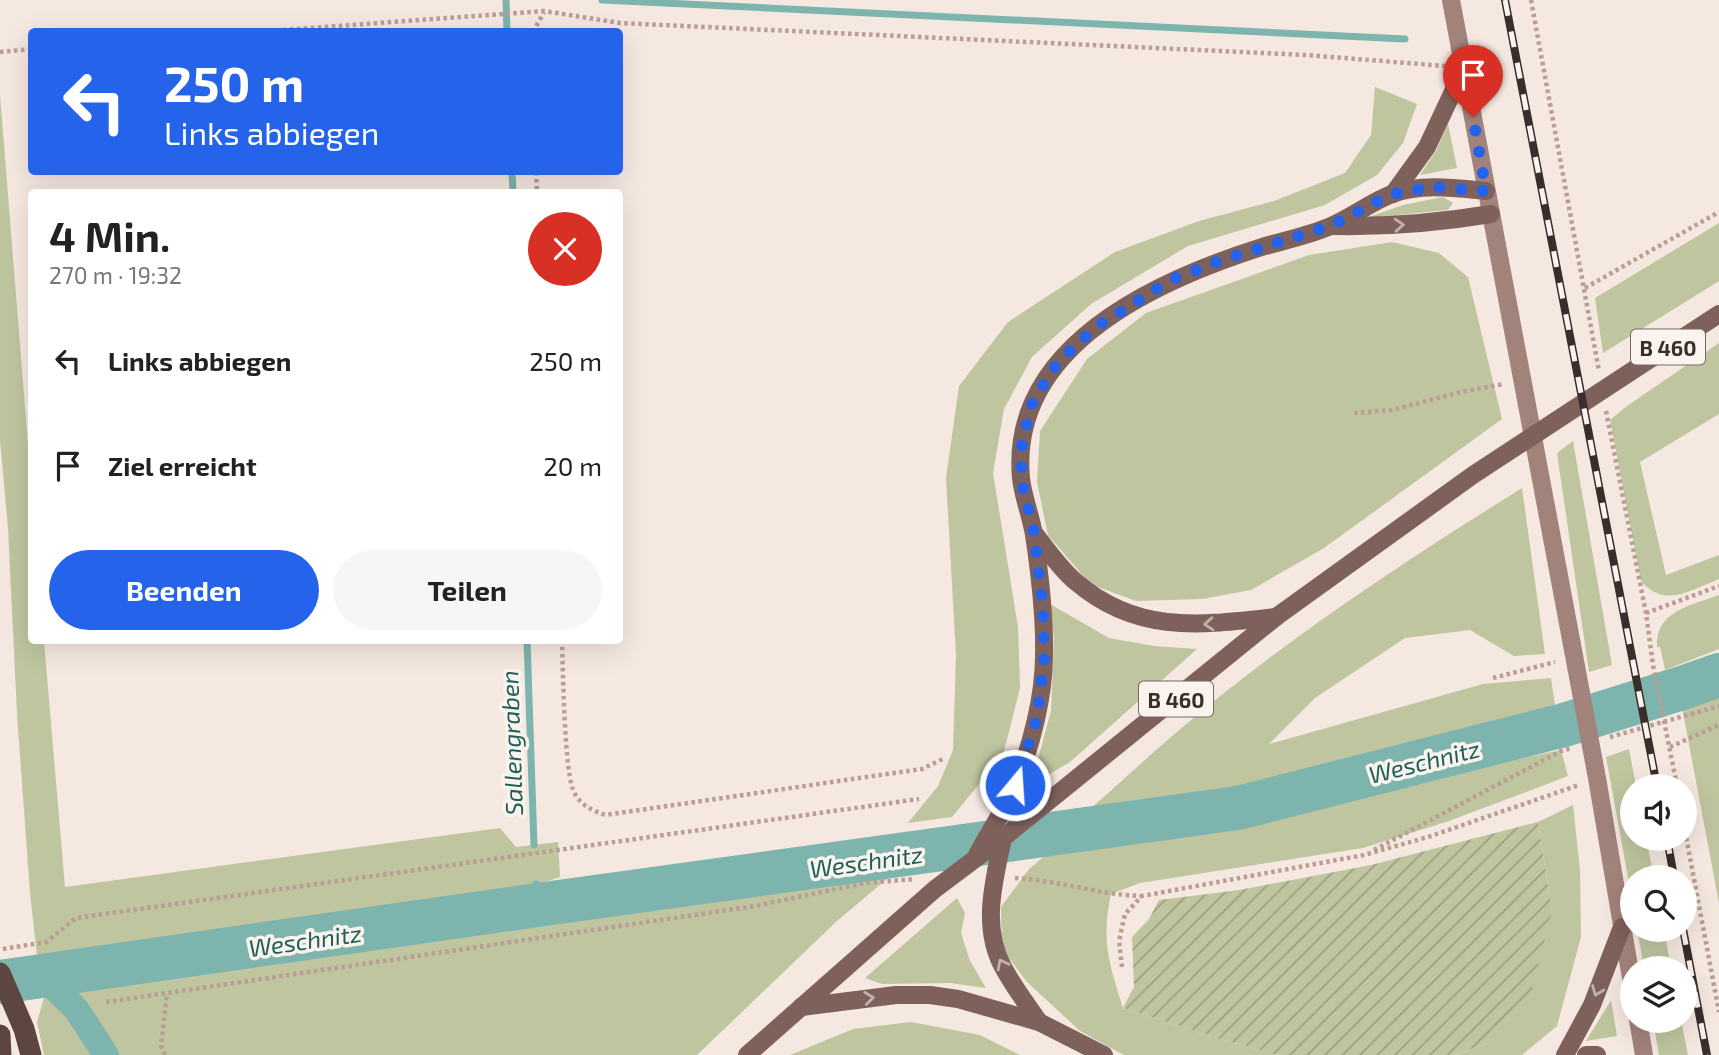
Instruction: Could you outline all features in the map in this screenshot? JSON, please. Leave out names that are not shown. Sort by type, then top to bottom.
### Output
[{"type":"highway","points":[[0,973],[24,1028],[31,1055]]},
{"type":"highway","points":[[0,1035],[1,1055]]},
{"type":"main road","points":[[1392,194],[1427,147],[1464,68]]},
{"type":"main road","points":[[974,860],[1015,785],[1037,718],[1044,659],[1043,609],[1034,533],[1021,479],[1022,441],[1033,401],[1058,362],[1096,327],[1171,280],[1222,260],[1330,226],[1392,194],[1432,187],[1486,191]]},
{"type":"main road","points":[[1330,226],[1379,227],[1439,223],[1491,214]]},
{"type":"main road","name":"B 460","points":[[747,1055],[935,889],[1076,780],[1276,617],[1609,380],[1719,314]]},
{"type":"main road","points":[[1034,533],[1074,581],[1098,599],[1125,612],[1158,621],[1200,625],[1276,617]]},
{"type":"main road","points":[[1003,838],[999,880],[989,920],[993,945],[1002,967],[1039,1022]]},
{"type":"main road","points":[[1565,1055],[1592,1005],[1620,932]]},
{"type":"main road","points":[[801,1007],[896,995],[930,995],[958,999],[1039,1022],[1104,1055]]},
{"type":"main road","points":[[1586,1055],[1597,1055]]},
{"type":"street","points":[[1451,0],[1597,779],[1620,915]]},
{"type":"street","points":[[1640,1033],[1644,1055]]},
{"type":"path","points":[[1531,0],[1585,288],[1609,380]]},
{"type":"path","points":[[535,28],[544,11]]},
{"type":"path","points":[[303,28],[457,15],[544,11],[620,23],[1306,55],[1464,68]]},
{"type":"path","points":[[0,52],[28,49]]},
{"type":"path","points":[[1585,288],[1719,212]]},
{"type":"path","points":[[1354,413],[1392,410],[1461,392],[1521,381]]},
{"type":"path","points":[[1605,406],[1675,774]]},
{"type":"path","points":[[1646,613],[1719,586]]},
{"type":"path","points":[[562,644],[572,792],[587,808],[606,815],[922,769],[943,759]]},
{"type":"path","points":[[1493,678],[1573,657]]},
{"type":"path","points":[[1364,855],[1561,751],[1589,746],[1719,706]]},
{"type":"path","points":[[1670,747],[1719,725]]},
{"type":"path","points":[[999,880],[1043,880],[1124,896],[1142,896],[1364,855],[1428,837],[1597,779]]},
{"type":"path","points":[[0,950],[46,942],[76,918],[919,799]]},
{"type":"path","points":[[1689,851],[1719,1012]]},
{"type":"path","points":[[106,1002],[755,906],[865,883],[917,879]]},
{"type":"path","points":[[1122,967],[1119,942],[1125,914],[1142,896]]},
{"type":"path","points":[[165,1055],[161,1046],[167,995]]},
{"type":"green space","points":[[1375,87],[1417,104],[1403,143],[1377,175],[1325,205],[1188,246],[1091,304],[1032,357],[1004,409],[993,473],[1018,627],[1020,688],[1003,755],[952,817],[908,823],[938,786],[953,750],[956,655],[946,478],[959,386],[1008,322],[1115,252],[1199,221],[1274,201],[1345,173],[1371,135]]},
{"type":"green space","points":[[0,95],[28,445],[28,644],[44,644],[65,887],[500,828],[516,847],[558,842],[560,877],[520,890],[37,956],[17,714],[8,528],[0,441]]},
{"type":"green space","points":[[1448,124],[1457,168],[1420,175],[1436,151]]},
{"type":"green space","points":[[1443,197],[1453,203],[1448,210],[1366,218],[1403,205]]},
{"type":"green space","points":[[1719,223],[1719,281],[1603,353],[1595,298]]},
{"type":"green space","points":[[1392,242],[1439,253],[1468,277],[1502,419],[1324,548],[1251,590],[1202,599],[1136,601],[1090,584],[1048,535],[1037,482],[1040,431],[1087,359],[1146,313],[1309,255]]},
{"type":"green space","points":[[1719,343],[1719,414],[1640,462],[1666,575],[1719,555],[1719,579],[1688,592],[1668,596],[1650,589],[1641,581],[1610,420]]},
{"type":"green space","points":[[1573,441],[1612,665],[1589,672],[1557,453]]},
{"type":"green space","points":[[1522,488],[1545,654],[1514,656],[1470,630],[1405,638],[1315,698],[1269,744],[1483,684],[1551,678],[1555,705],[1359,759],[1240,788],[1092,807],[1183,727],[1274,654],[1397,568]]},
{"type":"green space","points":[[1719,595],[1719,649],[1665,670],[1660,647],[1657,647],[1662,625],[1677,611]]},
{"type":"green space","points":[[1050,604],[1109,638],[1154,646],[1197,649],[1070,762],[1031,785],[1051,711],[1054,639]]},
{"type":"green space","points":[[1719,688],[1719,903],[1697,787],[1697,774],[1695,774],[1681,702]]},
{"type":"green space","points":[[1629,749],[1634,774],[1620,774],[1620,834],[1606,757]]},
{"type":"green space","points":[[1561,750],[1568,776],[1449,821],[1363,848],[1140,883],[1111,894],[1107,926],[1108,952],[1123,1008],[1277,1055],[1124,1055],[1080,1031],[1027,982],[1002,949],[1001,907],[1029,869],[1063,841],[1117,841],[1269,814]]},
{"type":"green space","points":[[1573,805],[1580,870],[1581,937],[1557,1026],[1522,1055],[1455,1055],[1488,1043],[1552,911],[1538,822]]},
{"type":"green space","points":[[1538,822],[1552,911],[1529,1001],[1488,1043],[1454,1055],[1277,1055],[1123,1008],[1134,987],[1132,937],[1149,919],[1159,900],[1239,890],[1371,865]]},
{"type":"green space","points":[[1623,851],[1649,851],[1652,865],[1626,865]]},
{"type":"green space","points":[[901,867],[837,921],[697,1055],[44,1055],[37,1022],[45,994],[79,983]]},
{"type":"green space","points":[[957,898],[965,913],[961,933],[970,961],[986,988],[950,983],[882,984],[865,978]]},
{"type":"green space","points":[[1639,942],[1666,942],[1669,956],[1642,956]]},
{"type":"green space","points":[[1611,1000],[1617,1036],[1586,1041]]},
{"type":"green space","points":[[911,1022],[980,1035],[1020,1055],[790,1055],[853,1029]]},
{"type":"green space","points":[[1655,1033],[1684,1033],[1688,1055],[1659,1055]]},
{"type":"waterway","name":"Sallengraben","points":[[506,0],[507,28]]},
{"type":"waterway","points":[[602,0],[1405,39]]},
{"type":"waterway","name":"Sallengraben","points":[[512,175],[513,189]]},
{"type":"waterway","name":"Sallengraben","points":[[527,644],[534,845]]},
{"type":"waterway","name":"Weschnitz","points":[[0,982],[1238,808],[1564,725],[1719,675]]},
{"type":"waterway","name":"Sallengraben","points":[[536,884],[537,905]]},
{"type":"waterway","points":[[42,976],[76,1009],[106,1055]]},
{"type":"railway","points":[[1505,0],[1655,774]]},
{"type":"railway","points":[[1669,851],[1672,865]]},
{"type":"railway","points":[[1685,942],[1707,1055]]},
{"type":"route","points":[[1015,785],[1037,718],[1044,659],[1043,609],[1034,533],[1021,479],[1022,441],[1033,401],[1058,362],[1096,327],[1171,280],[1222,260],[1330,226],[1392,194],[1432,187],[1486,191],[1473,117]]}]
